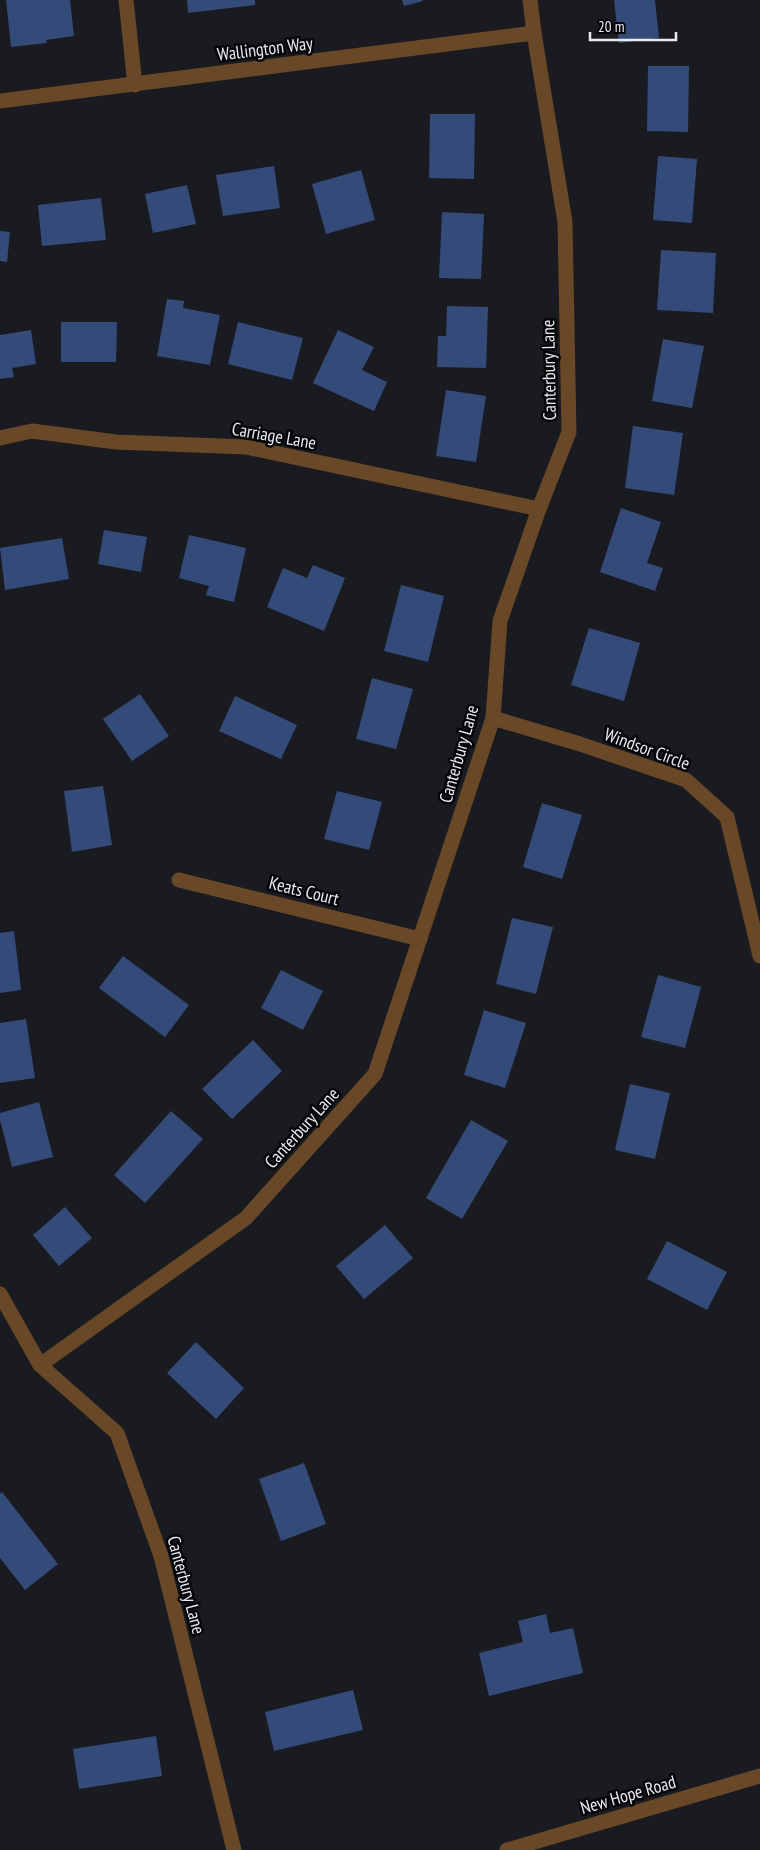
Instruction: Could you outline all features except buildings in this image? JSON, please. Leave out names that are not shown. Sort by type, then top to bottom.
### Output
[{"type":"street","points":[[126,0],[135,84]]},
{"type":"street","name":"Canterbury Lane","points":[[40,1365],[246,1218],[375,1074],[493,718],[500,621],[539,508],[569,432],[565,222],[530,0]]},
{"type":"street","name":"Wallington Way","points":[[0,101],[534,33]]},
{"type":"street","name":"Carriage Lane","points":[[0,438],[32,431],[116,442],[246,446],[539,508]]},
{"type":"street","name":"Windsor Circle","points":[[493,718],[580,744],[678,777],[686,780],[693,786],[727,817],[760,956]]},
{"type":"street","name":"Keats Court","points":[[179,880],[420,939]]},
{"type":"street","name":"Canterbury Lane","points":[[0,1294],[40,1365],[117,1433],[161,1556],[234,1850]]},
{"type":"street","name":"New Hope Road","points":[[508,1850],[760,1776]]}]
